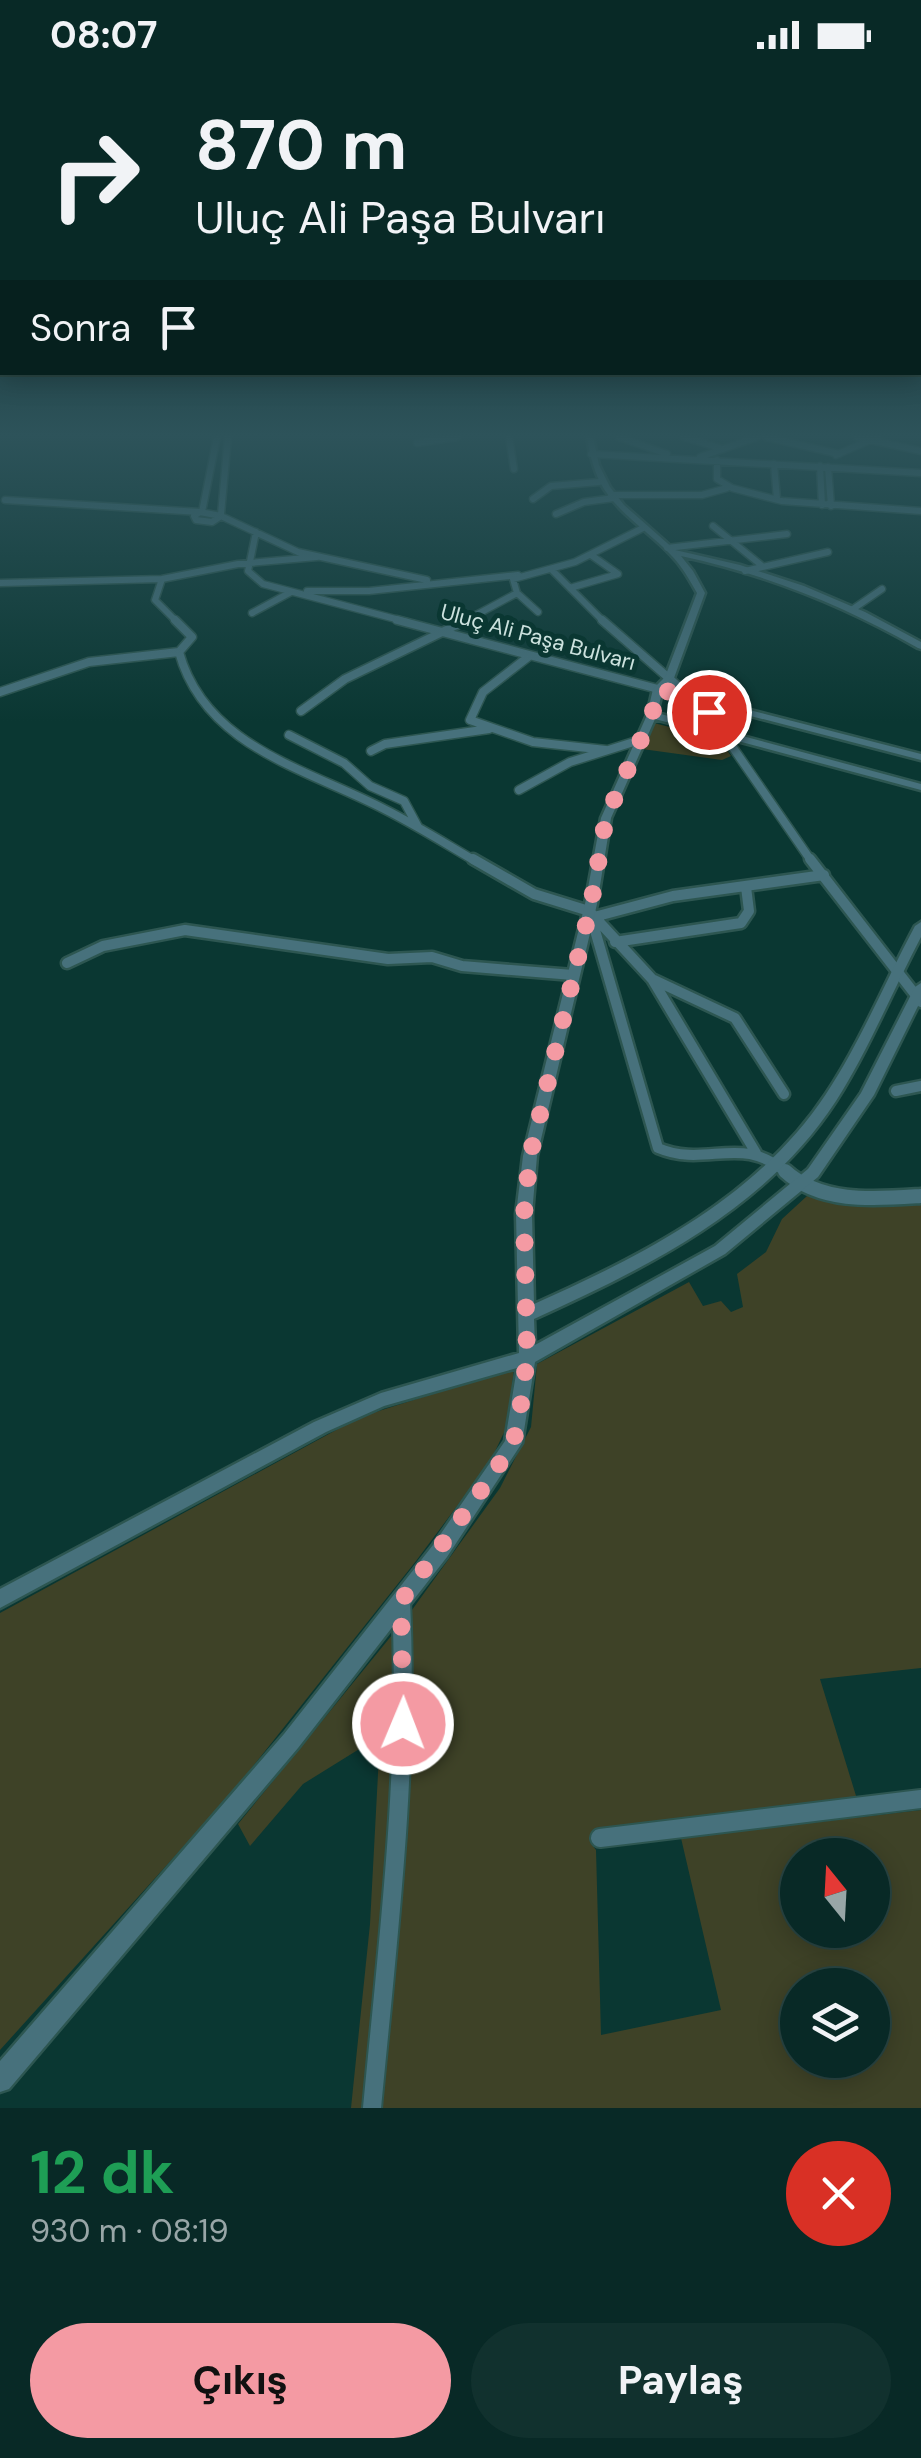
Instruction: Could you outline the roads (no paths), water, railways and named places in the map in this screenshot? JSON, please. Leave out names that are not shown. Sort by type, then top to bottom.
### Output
[{"type":"street","points":[[256,532],[316,556],[436,582]]},
{"type":"street","points":[[247,564],[256,532]]},
{"type":"street","points":[[538,612],[518,593],[513,579],[591,555],[635,532]]},
{"type":"street","points":[[0,2080],[291,1741],[401,1601],[513,1443],[527,1358],[524,1214],[530,1156],[591,914],[606,818],[652,715],[658,689],[669,678],[701,592],[669,550],[648,532]]},
{"type":"street","points":[[719,532],[761,565]]},
{"type":"street","points":[[669,550],[788,534]]},
{"type":"street","points":[[669,550],[745,571],[853,610],[921,646]]},
{"type":"street","points":[[745,571],[828,552]]},
{"type":"street","points":[[570,588],[618,574],[591,555]]},
{"type":"street","points":[[0,583],[162,579],[316,556]]},
{"type":"street","name":"Uluç Ali Paşa Bulvarı","points":[[247,564],[252,578],[277,589],[921,757]]},
{"type":"street","points":[[0,1599],[336,1420],[381,1400],[527,1358],[720,1250],[800,1185],[867,1095],[920,995],[824,875],[695,698],[551,569]]},
{"type":"street","points":[[277,589],[350,592],[532,575]]},
{"type":"street","points":[[0,692],[82,663],[179,652],[192,638],[155,600],[162,579]]},
{"type":"street","points":[[853,610],[882,589]]},
{"type":"street","points":[[252,613],[291,592]]},
{"type":"street","points":[[301,711],[345,679],[518,593]]},
{"type":"street","points":[[179,652],[187,681],[246,743],[276,762],[314,776],[418,827],[534,894],[591,914],[652,980],[756,1153]]},
{"type":"street","points":[[528,657],[499,676],[477,699],[468,716],[490,729],[534,742],[606,750]]},
{"type":"street","points":[[652,715],[921,788]]},
{"type":"street","points":[[371,750],[490,729]]},
{"type":"street","points":[[289,735],[344,762],[370,786],[404,801],[418,827]]},
{"type":"street","points":[[519,790],[530,787],[546,772],[640,740]]},
{"type":"street","points":[[591,914],[673,896],[824,875]]},
{"type":"street","points":[[615,942],[741,923],[749,911],[746,888]]},
{"type":"street","points":[[591,914],[658,1148],[679,1159],[756,1153],[777,1161],[800,1185],[860,1198],[921,1196]]},
{"type":"street","points":[[526,1315],[622,1273],[686,1236],[777,1161],[830,1099],[921,926]]},
{"type":"street","points":[[67,963],[103,946],[185,930],[388,959],[432,958],[462,966],[573,975]]},
{"type":"street","points":[[652,980],[735,1018],[784,1094]]},
{"type":"street","points":[[896,1092],[921,1086]]},
{"type":"street","points":[[372,2108],[401,1793],[401,1601]]},
{"type":"street","points":[[600,1838],[921,1798]]}]
